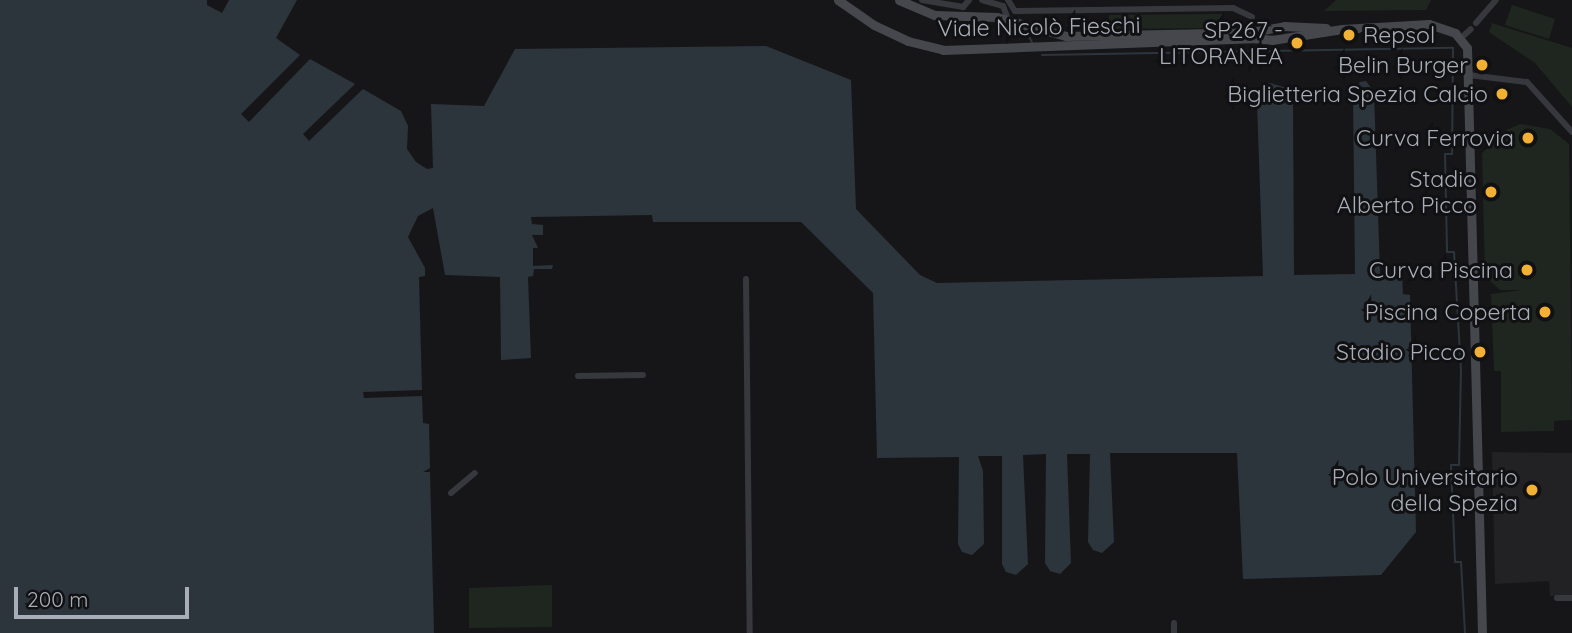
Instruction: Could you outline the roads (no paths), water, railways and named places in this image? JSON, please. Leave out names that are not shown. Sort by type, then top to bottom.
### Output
[{"type":"main road","name":"Viale Nicolò Fieschi","points":[[838,0],[861,18],[908,41],[943,50],[1255,30],[1429,24],[1461,38]]},
{"type":"main road","points":[[899,0],[916,9],[1008,19],[1051,34],[1112,35],[1255,30]]},
{"type":"main road","points":[[1461,38],[1468,53],[1469,75],[1482,633]]},
{"type":"street","points":[[922,0],[965,7],[969,0]]},
{"type":"street","points":[[982,0],[1003,6],[1008,19]]},
{"type":"street","points":[[1008,0],[1015,11],[1233,4],[1255,30]]},
{"type":"street","points":[[1042,11],[1043,0]]},
{"type":"street","points":[[1461,38],[1496,0]]},
{"type":"street","points":[[1469,75],[1527,82],[1572,132]]},
{"type":"street","points":[[746,279],[750,633]]},
{"type":"street","points":[[578,376],[643,375]]},
{"type":"street","points":[[450,493],[475,473]]},
{"type":"street","points":[[1557,598],[1572,598]]},
{"type":"street","points":[[1174,623],[1174,633]]},
{"type":"waterway","points":[[1025,29],[1032,42]]},
{"type":"waterway","points":[[1042,55],[1453,48],[1452,154],[1445,154],[1447,252],[1454,252],[1461,369],[1459,465],[1451,465],[1455,562],[1461,562],[1465,633]]},
{"type":"place","name":"Repsol","points":[[1349,35]]},
{"type":"place","name":"SP267 - LITORANEA","points":[[1297,43]]},
{"type":"place","name":"Belin Burger","points":[[1482,65]]},
{"type":"place","name":"Biglietteria Spezia Calcio","points":[[1502,94]]},
{"type":"place","name":"Curva Ferrovia","points":[[1528,138]]},
{"type":"place","name":"Stadio Alberto Picco","points":[[1491,192]]},
{"type":"place","name":"Curva Piscina","points":[[1527,270]]},
{"type":"place","name":"Piscina Coperta","points":[[1545,312]]},
{"type":"place","name":"Stadio Picco","points":[[1480,352]]},
{"type":"place","name":"Polo Universitario della Spezia","points":[[1532,490]]}]
